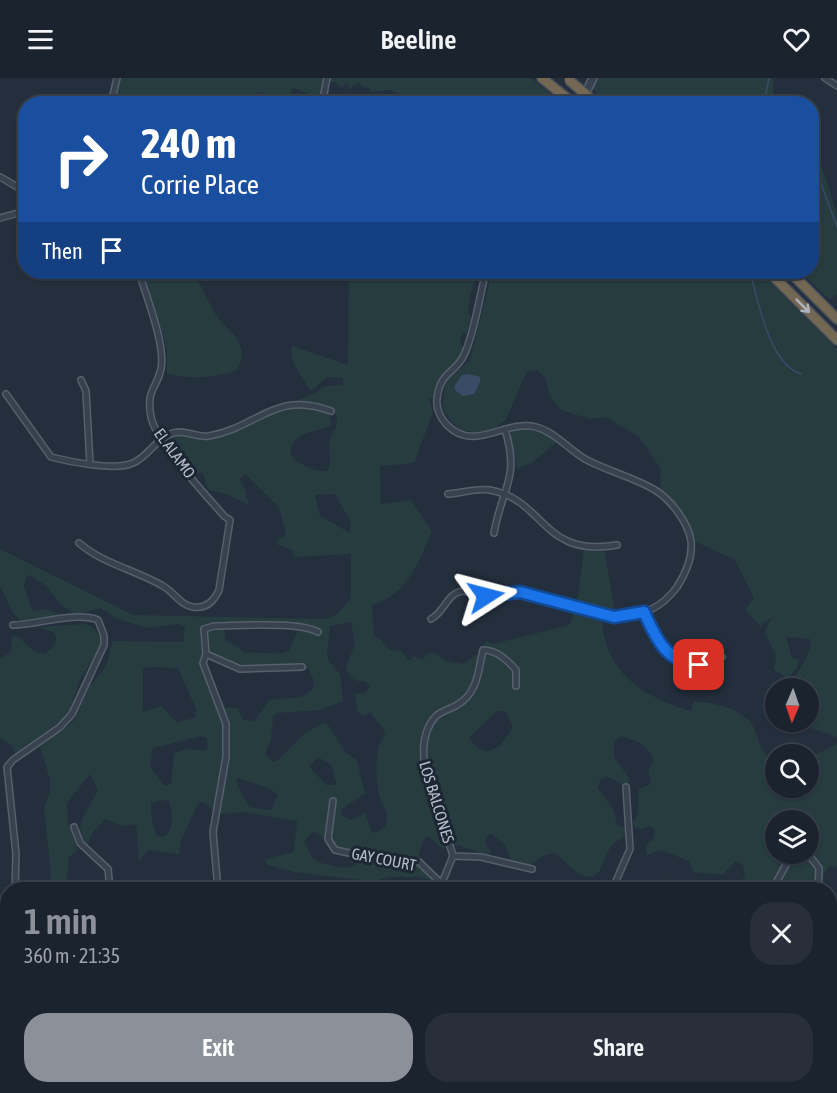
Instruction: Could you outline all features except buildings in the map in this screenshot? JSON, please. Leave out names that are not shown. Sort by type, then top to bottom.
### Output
[{"type":"highway","points":[[542,78],[565,96]]},
{"type":"highway","points":[[568,79],[588,96]]},
{"type":"highway","points":[[776,279],[837,340]]},
{"type":"highway","points":[[797,279],[837,319]]},
{"type":"street","points":[[113,96],[117,78]]},
{"type":"street","points":[[324,96],[327,78]]},
{"type":"street","points":[[584,96],[593,78]]},
{"type":"street","points":[[825,78],[837,86]]},
{"type":"street","points":[[0,177],[18,187]]},
{"type":"street","points":[[0,218],[18,213]]},
{"type":"street","name":"EL ALAMO","points":[[79,543],[93,553],[162,585],[181,602],[197,608],[210,603],[219,590],[230,520],[161,439],[151,419],[149,392],[161,369],[160,347],[141,279]]},
{"type":"street","points":[[431,619],[438,614],[451,597],[464,591],[492,597],[520,592],[614,617],[644,612],[661,603],[674,590],[684,576],[691,557],[688,529],[666,498],[648,486],[581,457],[544,430],[523,425],[482,437],[460,434],[444,422],[437,404],[444,375],[464,356],[484,279]]},
{"type":"street","points":[[81,380],[86,391],[90,464]]},
{"type":"street","points":[[6,394],[51,457],[90,464],[133,463],[161,439],[184,430],[202,436],[214,434],[288,403],[331,411]]},
{"type":"street","points":[[494,533],[513,464],[505,429]]},
{"type":"street","points":[[448,494],[483,490],[506,495],[521,503],[561,539],[590,547],[617,545]]},
{"type":"street","points":[[644,612],[658,642],[673,657],[686,663],[707,665],[715,664],[722,657]]},
{"type":"street","points":[[13,625],[48,619],[88,618],[98,620],[104,636],[101,655],[66,722],[13,760],[7,767],[16,854],[15,882]]},
{"type":"street","points":[[217,882],[213,832],[226,757],[226,724],[203,663],[206,654],[204,629],[206,627],[308,627],[318,632]]},
{"type":"street","name":"LOS BALCONES","points":[[453,856],[430,790],[422,756],[430,725],[438,714],[459,705],[473,691],[483,650],[492,650],[507,660],[516,670],[516,686]]},
{"type":"street","points":[[206,654],[240,669],[302,667]]},
{"type":"street","points":[[616,882],[630,849],[626,787]]},
{"type":"street","name":"GAY COURT","points":[[333,801],[328,839],[335,850],[368,857],[419,862],[436,882]]},
{"type":"street","points":[[74,827],[80,843],[108,869],[109,882]]},
{"type":"street","points":[[442,882],[453,856],[481,857],[532,869]]},
{"type":"street","points":[[775,882],[786,864]]},
{"type":"street","points":[[816,864],[819,868],[818,882]]},
{"type":"green space","points":[[121,78],[323,78],[321,96],[314,96],[292,87],[290,96],[273,96],[257,92],[254,96],[118,96]]},
{"type":"green space","points":[[329,78],[531,78],[553,96],[404,96],[389,90],[371,92],[370,87],[365,88],[359,83],[351,90],[347,82],[341,88],[336,82],[330,82]]},
{"type":"green space","points":[[597,78],[773,78],[774,96],[601,96],[591,89]]},
{"type":"green space","points":[[819,157],[837,214],[837,294],[830,300],[808,279],[819,279]]},
{"type":"green space","points":[[146,279],[197,279],[214,312],[237,338],[242,352],[241,361],[236,371],[202,377],[184,377],[167,374],[167,349]]},
{"type":"green space","points":[[349,279],[476,279],[470,295],[468,314],[471,316],[467,333],[462,333],[460,344],[464,349],[461,358],[439,377],[433,398],[429,399],[433,412],[414,463],[380,466],[381,504],[411,500],[432,531],[417,565],[403,586],[394,594],[372,605],[374,637],[378,637],[391,651],[400,650],[410,661],[413,656],[422,659],[432,652],[447,661],[463,664],[478,654],[486,641],[493,644],[569,625],[575,611],[602,618],[604,637],[610,654],[630,680],[643,690],[691,711],[694,701],[720,705],[744,716],[755,730],[765,753],[765,798],[819,798],[819,753],[837,744],[837,867],[829,866],[824,875],[824,882],[740,882],[745,876],[743,865],[736,861],[722,875],[693,872],[689,861],[661,850],[647,855],[646,846],[653,839],[655,829],[649,826],[642,829],[636,828],[633,824],[638,813],[639,789],[651,784],[648,769],[653,762],[653,756],[641,743],[621,736],[614,742],[614,757],[630,779],[628,783],[622,784],[607,776],[600,780],[598,788],[614,811],[617,825],[626,828],[626,832],[610,848],[595,876],[583,875],[553,853],[542,856],[532,863],[512,862],[504,844],[490,833],[485,842],[491,853],[486,855],[459,845],[442,849],[429,836],[425,838],[419,856],[421,865],[431,880],[418,877],[389,877],[373,882],[363,882],[295,872],[267,865],[265,859],[294,852],[297,821],[245,812],[221,814],[212,810],[207,804],[199,802],[181,840],[179,854],[148,850],[139,862],[136,824],[122,826],[105,819],[92,833],[87,846],[82,839],[80,832],[83,818],[98,790],[90,774],[67,803],[68,823],[77,850],[69,857],[67,882],[50,882],[51,876],[44,808],[50,791],[50,779],[39,744],[65,729],[75,719],[90,686],[106,666],[113,641],[183,642],[185,626],[178,624],[148,628],[115,618],[101,608],[76,615],[59,603],[46,586],[30,575],[27,576],[24,586],[32,611],[46,609],[59,614],[22,622],[13,613],[0,586],[0,549],[133,615],[326,619],[337,614],[351,598],[351,554],[293,557],[292,550],[276,544],[278,539],[286,535],[279,507],[245,474],[239,479],[249,505],[229,495],[208,490],[203,473],[195,473],[168,438],[179,434],[196,437],[231,431],[287,405],[328,412],[332,423],[328,427],[298,438],[291,448],[291,455],[308,467],[328,471],[329,442],[337,424],[334,411],[316,403],[296,401],[316,393],[325,386],[343,385],[343,378],[327,377],[311,391],[294,364],[292,346],[348,365]],"holes":[[[335,494],[351,522],[350,533],[320,516],[315,495]],[[351,622],[355,644],[346,667],[352,678],[364,681],[371,687],[364,693],[355,694],[357,711],[365,716],[370,712],[386,733],[379,747],[376,773],[380,798],[387,820],[386,825],[374,833],[371,831],[365,813],[350,820],[341,815],[341,810],[365,793],[357,760],[346,753],[328,725],[323,723],[305,733],[277,761],[272,762],[265,753],[271,741],[273,717],[276,713],[320,710],[343,701],[340,674],[327,655],[330,626]],[[208,624],[307,624],[318,628],[315,632],[300,629],[286,652],[245,653],[225,639],[224,629],[211,629]],[[208,659],[212,659],[240,673],[309,669],[314,682],[313,689],[302,697],[269,700],[254,721],[243,720],[238,708],[225,707],[206,663]],[[148,667],[178,668],[196,709],[195,718],[176,722],[161,706],[143,712],[143,669]],[[497,711],[505,711],[513,726],[504,740],[488,751],[476,746],[469,738]],[[201,736],[206,738],[208,748],[205,751],[188,749],[174,753],[171,784],[164,786],[150,766],[153,748]],[[318,757],[331,765],[337,785],[326,785],[309,766]],[[238,778],[268,788],[278,794],[271,810],[249,807],[236,782]],[[169,801],[172,823],[166,836],[157,835],[152,823],[151,803]],[[313,832],[339,853],[355,858],[357,864],[346,868],[314,860],[304,841]]]},
{"type":"green space","points":[[490,279],[767,279],[837,349],[837,737],[819,731],[819,678],[793,678],[804,661],[810,639],[786,637],[792,658],[799,660],[797,668],[788,678],[774,669],[776,656],[765,633],[771,618],[760,626],[745,610],[754,598],[735,560],[694,541],[691,531],[660,491],[661,469],[639,437],[606,417],[590,419],[561,410],[549,395],[546,379],[537,370],[527,371],[506,419],[494,430],[477,434],[460,429],[452,423],[442,407],[446,381],[470,360]]},
{"type":"green space","points":[[515,428],[540,431],[556,442],[531,464],[517,468],[510,435]]},
{"type":"green space","points":[[584,549],[604,549],[615,611],[577,604]]},
{"type":"green space","points":[[85,624],[98,633],[101,648],[80,679],[68,715],[15,754],[13,746],[0,738],[0,658],[10,653],[13,635],[35,651],[45,654],[53,647],[57,638],[53,632],[36,627]]},
{"type":"green space","points":[[669,879],[672,882],[658,882]]},
{"type":"water","points":[[462,375],[480,377],[480,382],[474,394],[463,396],[455,390],[455,385]]},
{"type":"waterway","points":[[766,96],[769,78]]},
{"type":"waterway","points":[[819,178],[837,227]]},
{"type":"waterway","points":[[752,279],[766,330],[773,345],[790,368],[801,374]]},
{"type":"route","points":[[486,596],[520,592],[614,617],[644,612],[658,642],[668,654],[680,661],[699,665]]}]
